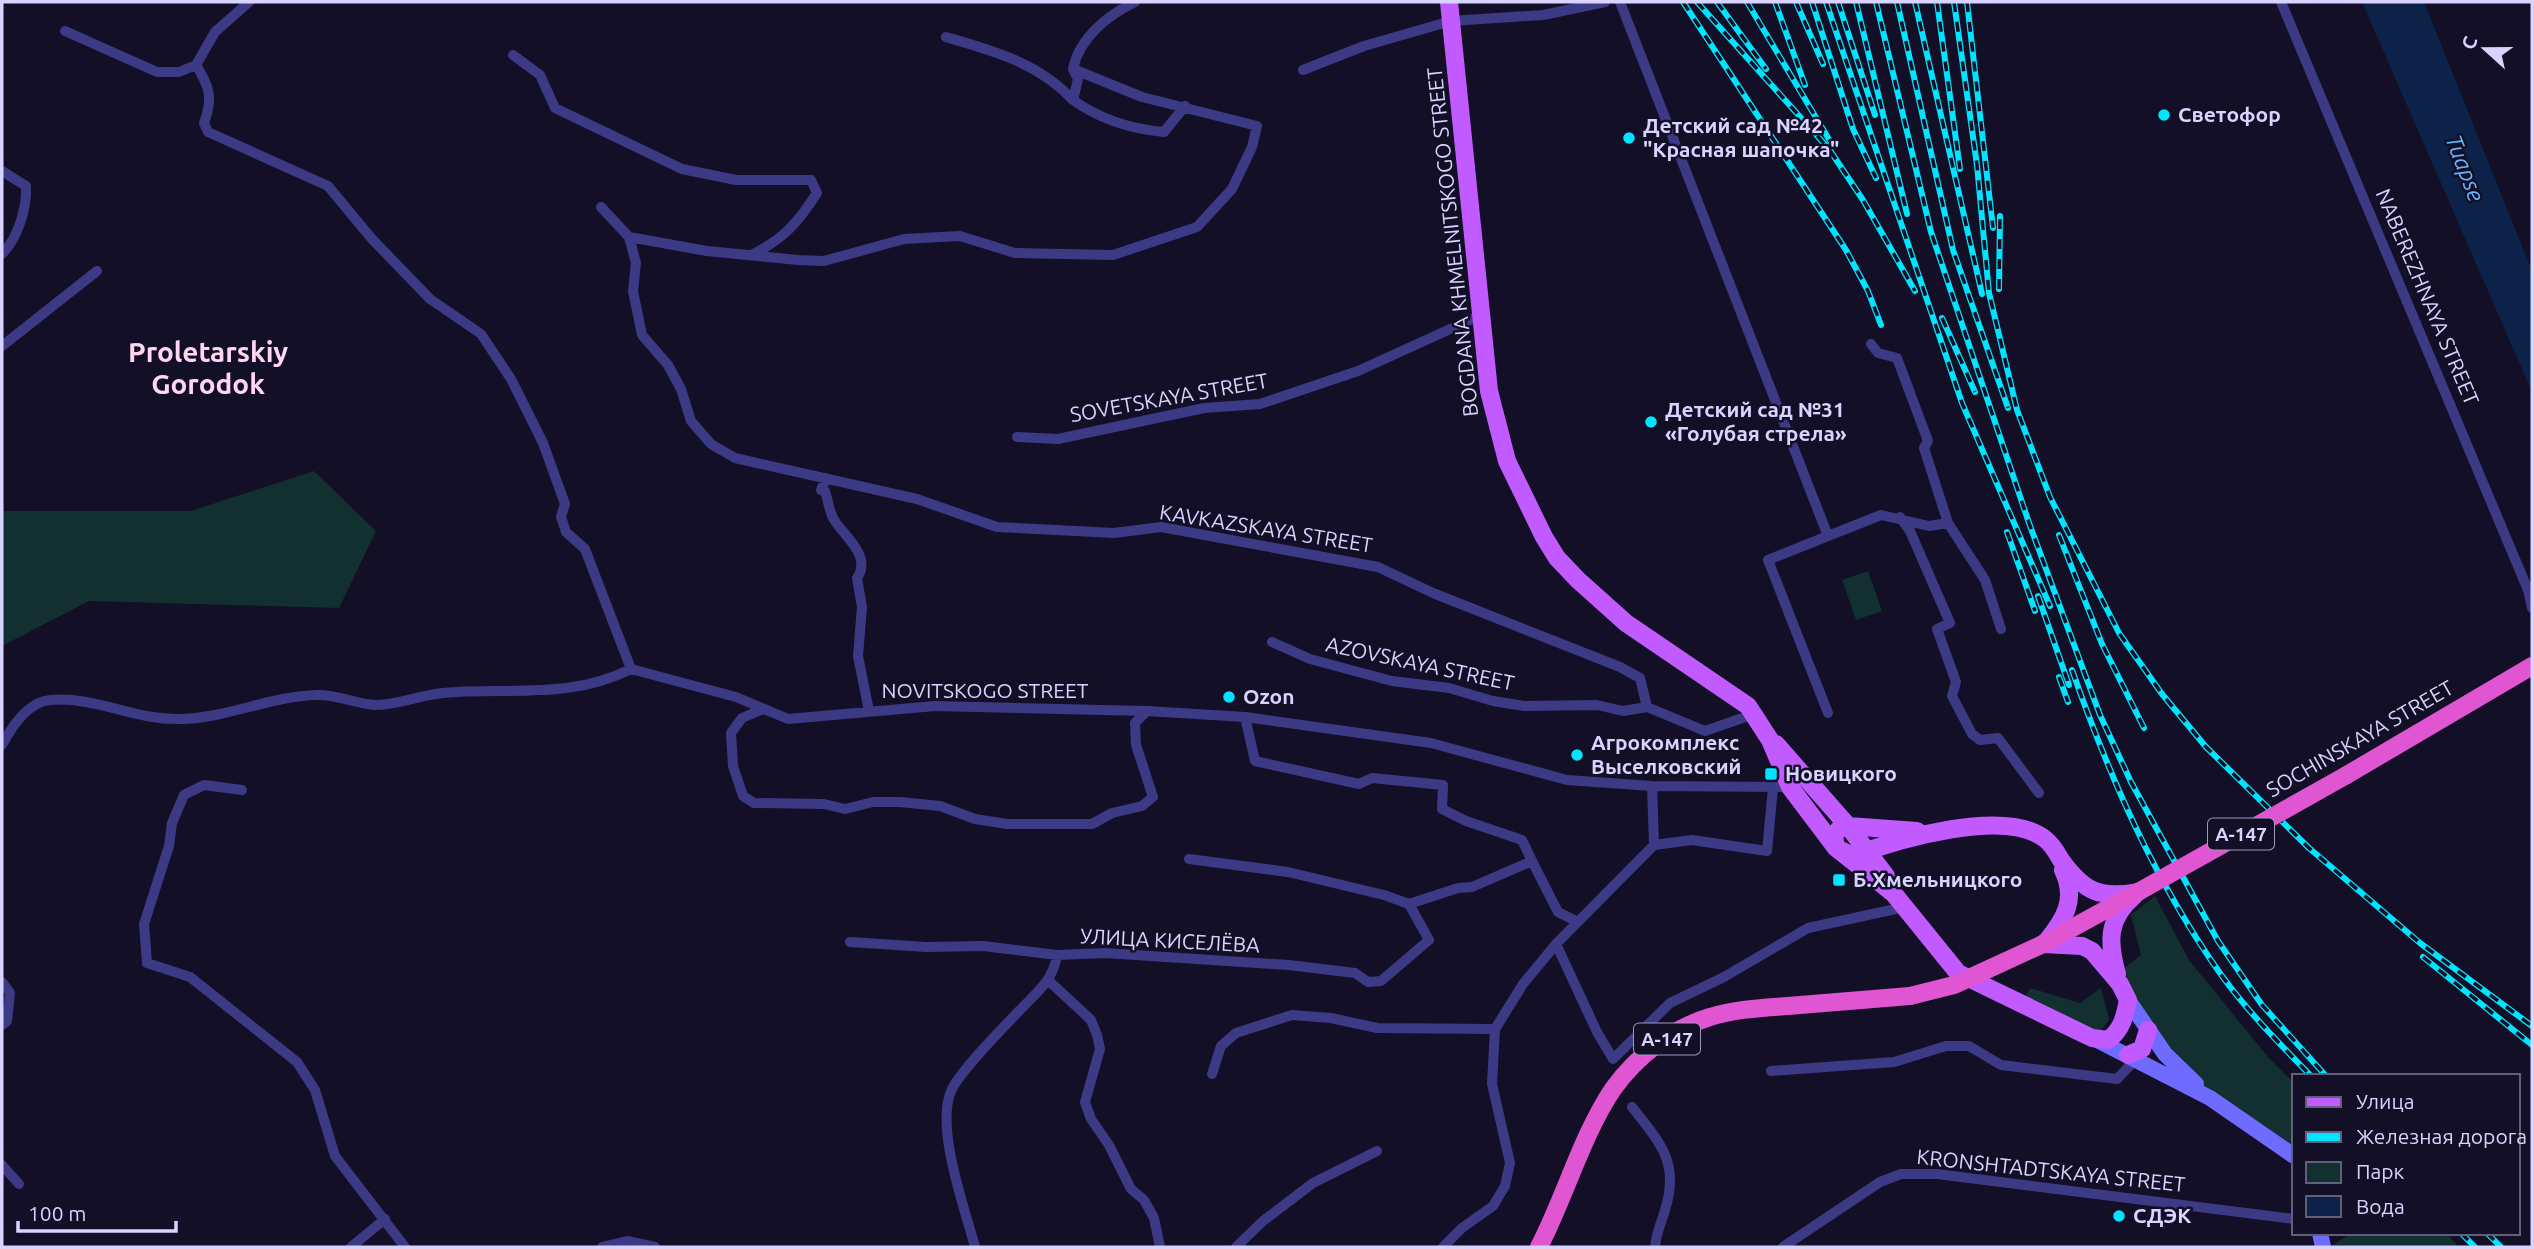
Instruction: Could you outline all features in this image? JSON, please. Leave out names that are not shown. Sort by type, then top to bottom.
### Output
[{"type":"highway","name":"SOCHINSKAYA STREET","points":[[2138,892],[2532,666]]},
{"type":"highway","name":"А-147","points":[[1539,1247],[1561,1204],[1593,1126],[1613,1089],[1641,1057],[1680,1031],[1708,1017],[1738,1010],[1910,996],[1955,985],[2043,944],[2138,892]]},
{"type":"main road","name":"BOGDANA KHMELNITSKOGO STREET","points":[[1449,2],[1489,391],[1499,438],[1524,503],[1557,558],[1626,623],[1670,655],[1730,691],[1754,714],[1770,740]]},
{"type":"main road","points":[[1770,740],[1782,788],[1836,848],[1899,901],[1958,973],[2210,1098],[2292,1155]]},
{"type":"main road","points":[[1770,740],[1789,755],[1848,826],[1886,876],[1899,901]]},
{"type":"main road","points":[[1836,848],[1834,835],[1842,826],[1933,831]]},
{"type":"main road","name":"А-147","points":[[1933,831],[2006,827],[2028,830],[2045,839],[2075,879],[2096,893],[2119,895],[2138,892]]},
{"type":"main road","points":[[1836,848],[1853,856],[1933,831]]},
{"type":"main road","points":[[1886,876],[1895,850],[1933,831]]},
{"type":"main road","name":"А-147","points":[[2043,944],[2061,924],[2070,903],[2069,883],[2054,850]]},
{"type":"main road","name":"А-147","points":[[2124,992],[2109,939],[2117,914],[2138,892]]},
{"type":"main road","name":"А-147","points":[[2043,944],[2082,946],[2101,960],[2124,992]]},
{"type":"main road","points":[[2092,1038],[2108,1040],[2124,1021],[2124,992]]},
{"type":"main road","points":[[2124,992],[2165,1054],[2210,1098]]},
{"type":"main road","points":[[2132,1057],[2142,1049],[2148,1030]]},
{"type":"street","points":[[65,31],[157,72],[179,72],[196,65],[215,32],[249,2]]},
{"type":"street","points":[[1073,69],[1086,40],[1116,11],[1135,2]]},
{"type":"street","points":[[1303,70],[1377,42],[1451,21],[1543,15],[1605,2]]},
{"type":"street","points":[[1620,2],[1828,536]]},
{"type":"street","name":"NABEREZHNAYA STREET","points":[[2281,2],[2528,590],[2532,608]]},
{"type":"street","points":[[946,37],[1016,58],[1057,83],[1073,100],[1093,114],[1137,130],[1164,132],[1185,106]]},
{"type":"street","points":[[513,55],[540,75],[555,108],[682,169],[736,180],[811,180],[817,193],[801,218],[781,240],[752,256]]},
{"type":"street","points":[[2,745],[14,722],[47,700],[95,702],[149,718],[183,720],[285,698],[320,695],[374,705],[443,693],[532,693],[609,680],[631,669],[585,549],[566,532],[561,517],[565,504],[543,443],[511,379],[481,334],[430,299],[372,239],[328,186],[208,132],[204,123],[211,104],[208,84],[196,65]]},
{"type":"street","points":[[1073,69],[1078,79],[1073,100]]},
{"type":"street","points":[[601,207],[629,236],[752,256],[824,261],[904,239],[960,236],[1015,253],[1113,255],[1197,227],[1232,189],[1252,147],[1257,126],[1142,97],[1073,69]]},
{"type":"street","points":[[2,171],[26,186],[27,201],[10,245],[2,254]]},
{"type":"street","name":"KAVKAZSKAYA STREET","points":[[629,236],[636,263],[633,291],[642,335],[668,365],[681,389],[691,421],[711,444],[736,458],[917,499],[997,527],[1114,533],[1161,527],[1378,567],[1433,593],[1620,667],[1640,678],[1647,707]]},
{"type":"street","points":[[2,346],[97,271]]},
{"type":"street","name":"SOVETSKAYA STREET","points":[[1017,437],[1058,439],[1204,408],[1260,404],[1358,370],[1481,315]]},
{"type":"street","points":[[1871,344],[1878,353],[1897,358],[1928,441],[1924,448],[1948,523],[1985,580],[2001,629]]},
{"type":"street","points":[[826,478],[821,490],[825,492],[831,514],[849,535],[851,544],[861,557],[861,572],[857,578],[862,607],[858,656],[869,711]]},
{"type":"street","points":[[1828,713],[1768,560],[1881,515],[1900,517],[1929,526],[1948,523]]},
{"type":"street","points":[[1900,517],[1910,531],[1950,623],[1937,629],[1956,682],[1952,696],[1972,734],[1980,740],[1998,738],[2039,793]]},
{"type":"street","name":"AZOVSKAYA STREET","points":[[1272,642],[1310,659],[1392,681],[1449,688],[1493,701],[1524,706],[1597,705],[1623,711],[1647,707]]},
{"type":"street","name":"NOVITSKOGO STREET","points":[[631,669],[736,696],[788,719],[935,706],[1147,711],[1245,717],[1431,743],[1567,780],[1652,786],[1782,788]]},
{"type":"street","points":[[1647,707],[1705,731],[1754,714]]},
{"type":"street","points":[[763,709],[742,718],[731,733],[733,766],[743,796],[754,803],[824,804],[845,809],[873,802],[900,802],[940,806],[975,819],[1007,824],[1092,824],[1112,813],[1142,806],[1153,797],[1136,745],[1135,723],[1147,711]]},
{"type":"street","points":[[1245,717],[1255,761],[1359,784],[1372,778],[1443,785],[1442,809],[1466,821],[1522,841],[1558,912],[1578,922]]},
{"type":"street","points":[[2,721],[14,722]]},
{"type":"street","points":[[242,790],[204,785],[184,795],[172,823],[169,846],[144,924],[147,963],[190,977],[297,1062],[316,1090],[335,1156],[405,1247]]},
{"type":"street","points":[[1652,786],[1654,845]]},
{"type":"street","points":[[1443,1247],[1462,1228],[1493,1206],[1505,1186],[1510,1163],[1492,1084],[1495,1029],[1523,984],[1556,944],[1654,845],[1692,840],[1767,852],[1782,788]]},
{"type":"street","points":[[1189,859],[1288,873],[1384,895],[1409,904],[1458,888],[1472,887],[1532,861]]},
{"type":"street","points":[[1556,944],[1597,1032],[1613,1059],[1670,1003],[1724,977],[1808,928],[1899,901]]},
{"type":"street","name":"УЛИЦА КИСЕЛЁВА","points":[[850,942],[926,947],[983,946],[1057,955],[1105,953],[1289,965],[1355,973],[1367,982],[1381,981],[1429,940],[1409,904]]},
{"type":"street","points":[[975,1247],[947,1125],[946,1113],[952,1089],[1017,1012],[1049,981],[1057,955]]},
{"type":"street","points":[[1049,981],[1091,1020],[1100,1049],[1085,1102],[1091,1119],[1109,1144],[1131,1189],[1144,1200],[1154,1217],[1160,1247]]},
{"type":"street","points":[[2,982],[10,993],[7,1021],[2,1025]]},
{"type":"street","points":[[1212,1074],[1221,1046],[1236,1033],[1292,1015],[1331,1018],[1377,1028],[1409,1026],[1450,1031],[1495,1029]]},
{"type":"street","points":[[1771,1071],[1894,1062],[1946,1046],[1969,1046],[2001,1065],[2117,1079],[2132,1057]]},
{"type":"street","points":[[1632,1107],[1660,1143],[1668,1158],[1672,1180],[1656,1232],[1656,1247]]},
{"type":"street","points":[[1236,1247],[1263,1221],[1312,1183],[1377,1151]]},
{"type":"street","points":[[2,1166],[19,1184]]},
{"type":"street","name":"KRONSHTADTSKAYA STREET","points":[[1783,1247],[1880,1182],[1901,1174],[1937,1174],[2292,1219]]},
{"type":"street","points":[[351,1247],[385,1219]]},
{"type":"street","points":[[602,1247],[627,1241],[655,1247]]},
{"type":"green space","points":[[314,471],[376,531],[339,608],[89,601],[2,646],[2,511],[191,511]]},
{"type":"green space","points":[[1868,571],[1882,611],[1856,620],[1842,580]]},
{"type":"green space","points":[[2155,896],[2189,960],[2268,1057],[2292,1081],[2292,1149],[2210,1092],[2167,1049],[2142,1010],[2123,969],[2141,955],[2131,915]]},
{"type":"green space","points":[[2030,988],[2080,1003],[2101,988],[2109,1019],[2098,1035],[2022,1003]]},
{"type":"green space","points":[[2349,1235],[2448,1235],[2459,1247],[2329,1247]]},
{"type":"water","name":"Tuapse","points":[[2362,2],[2424,2],[2532,271],[2532,392]]},
{"type":"railway","points":[[1683,2],[1846,250],[1868,291],[1881,325]]},
{"type":"railway","points":[[1697,2],[1829,149],[1863,200],[1915,291]]},
{"type":"railway","points":[[1717,2],[1766,69]]},
{"type":"railway","points":[[1747,2],[1830,141]]},
{"type":"railway","points":[[1775,2],[1805,85]]},
{"type":"railway","points":[[1796,2],[1823,64]]},
{"type":"railway","points":[[1812,2],[1853,129],[1876,178]]},
{"type":"railway","points":[[1826,2],[1962,403],[2050,606]]},
{"type":"railway","points":[[1838,2],[1875,115]]},
{"type":"railway","points":[[1856,2],[1907,214]]},
{"type":"railway","points":[[1876,2],[1931,232],[2029,523],[2100,715],[2131,782],[2218,941],[2262,1005],[2324,1074]]},
{"type":"railway","points":[[1897,2],[1953,250],[2008,408]]},
{"type":"railway","points":[[1915,2],[1982,294]]},
{"type":"railway","points":[[1937,2],[1960,169]]},
{"type":"railway","points":[[1954,2],[1977,165],[1989,293],[2017,410],[2050,497],[2119,633],[2162,694],[2206,747],[2309,848],[2420,943],[2532,1026]]},
{"type":"railway","points":[[1967,2],[1993,228]]},
{"type":"railway","points":[[1999,289],[2000,216]]},
{"type":"railway","points":[[1942,318],[1975,392]]},
{"type":"railway","points":[[2007,532],[2035,611]]},
{"type":"railway","points":[[2059,535],[2102,644],[2144,728]]},
{"type":"railway","points":[[2038,596],[2069,685]]},
{"type":"railway","points":[[2072,670],[2118,789],[2176,904],[2232,989],[2309,1074]]},
{"type":"railway","points":[[2059,677],[2068,702]]},
{"type":"railway","points":[[2423,957],[2532,1045]]},
{"type":"railway","points":[[2463,1235],[2475,1247]]},
{"type":"railway","points":[[2489,1235],[2501,1247]]},
{"type":"place","name":"Светофор","points":[[2164,115]]},
{"type":"place","name":"Детский сад №42 \"Красная шапочка\"","points":[[1629,138]]},
{"type":"place","name":"Детский сад №31 «Голубая стрела»","points":[[1651,422]]},
{"type":"place","name":"Ozon","points":[[1229,697]]},
{"type":"place","name":"Агрокомплекс Выселковский","points":[[1577,755]]},
{"type":"place","name":"Новицкого","points":[[1771,774]]},
{"type":"place","name":"Б.Хмельницкого","points":[[1839,880]]},
{"type":"place","name":"СДЭК","points":[[2119,1216]]},
{"type":"district","name":"Proletarskiy Gorodok","points":[[208,368]]}]
